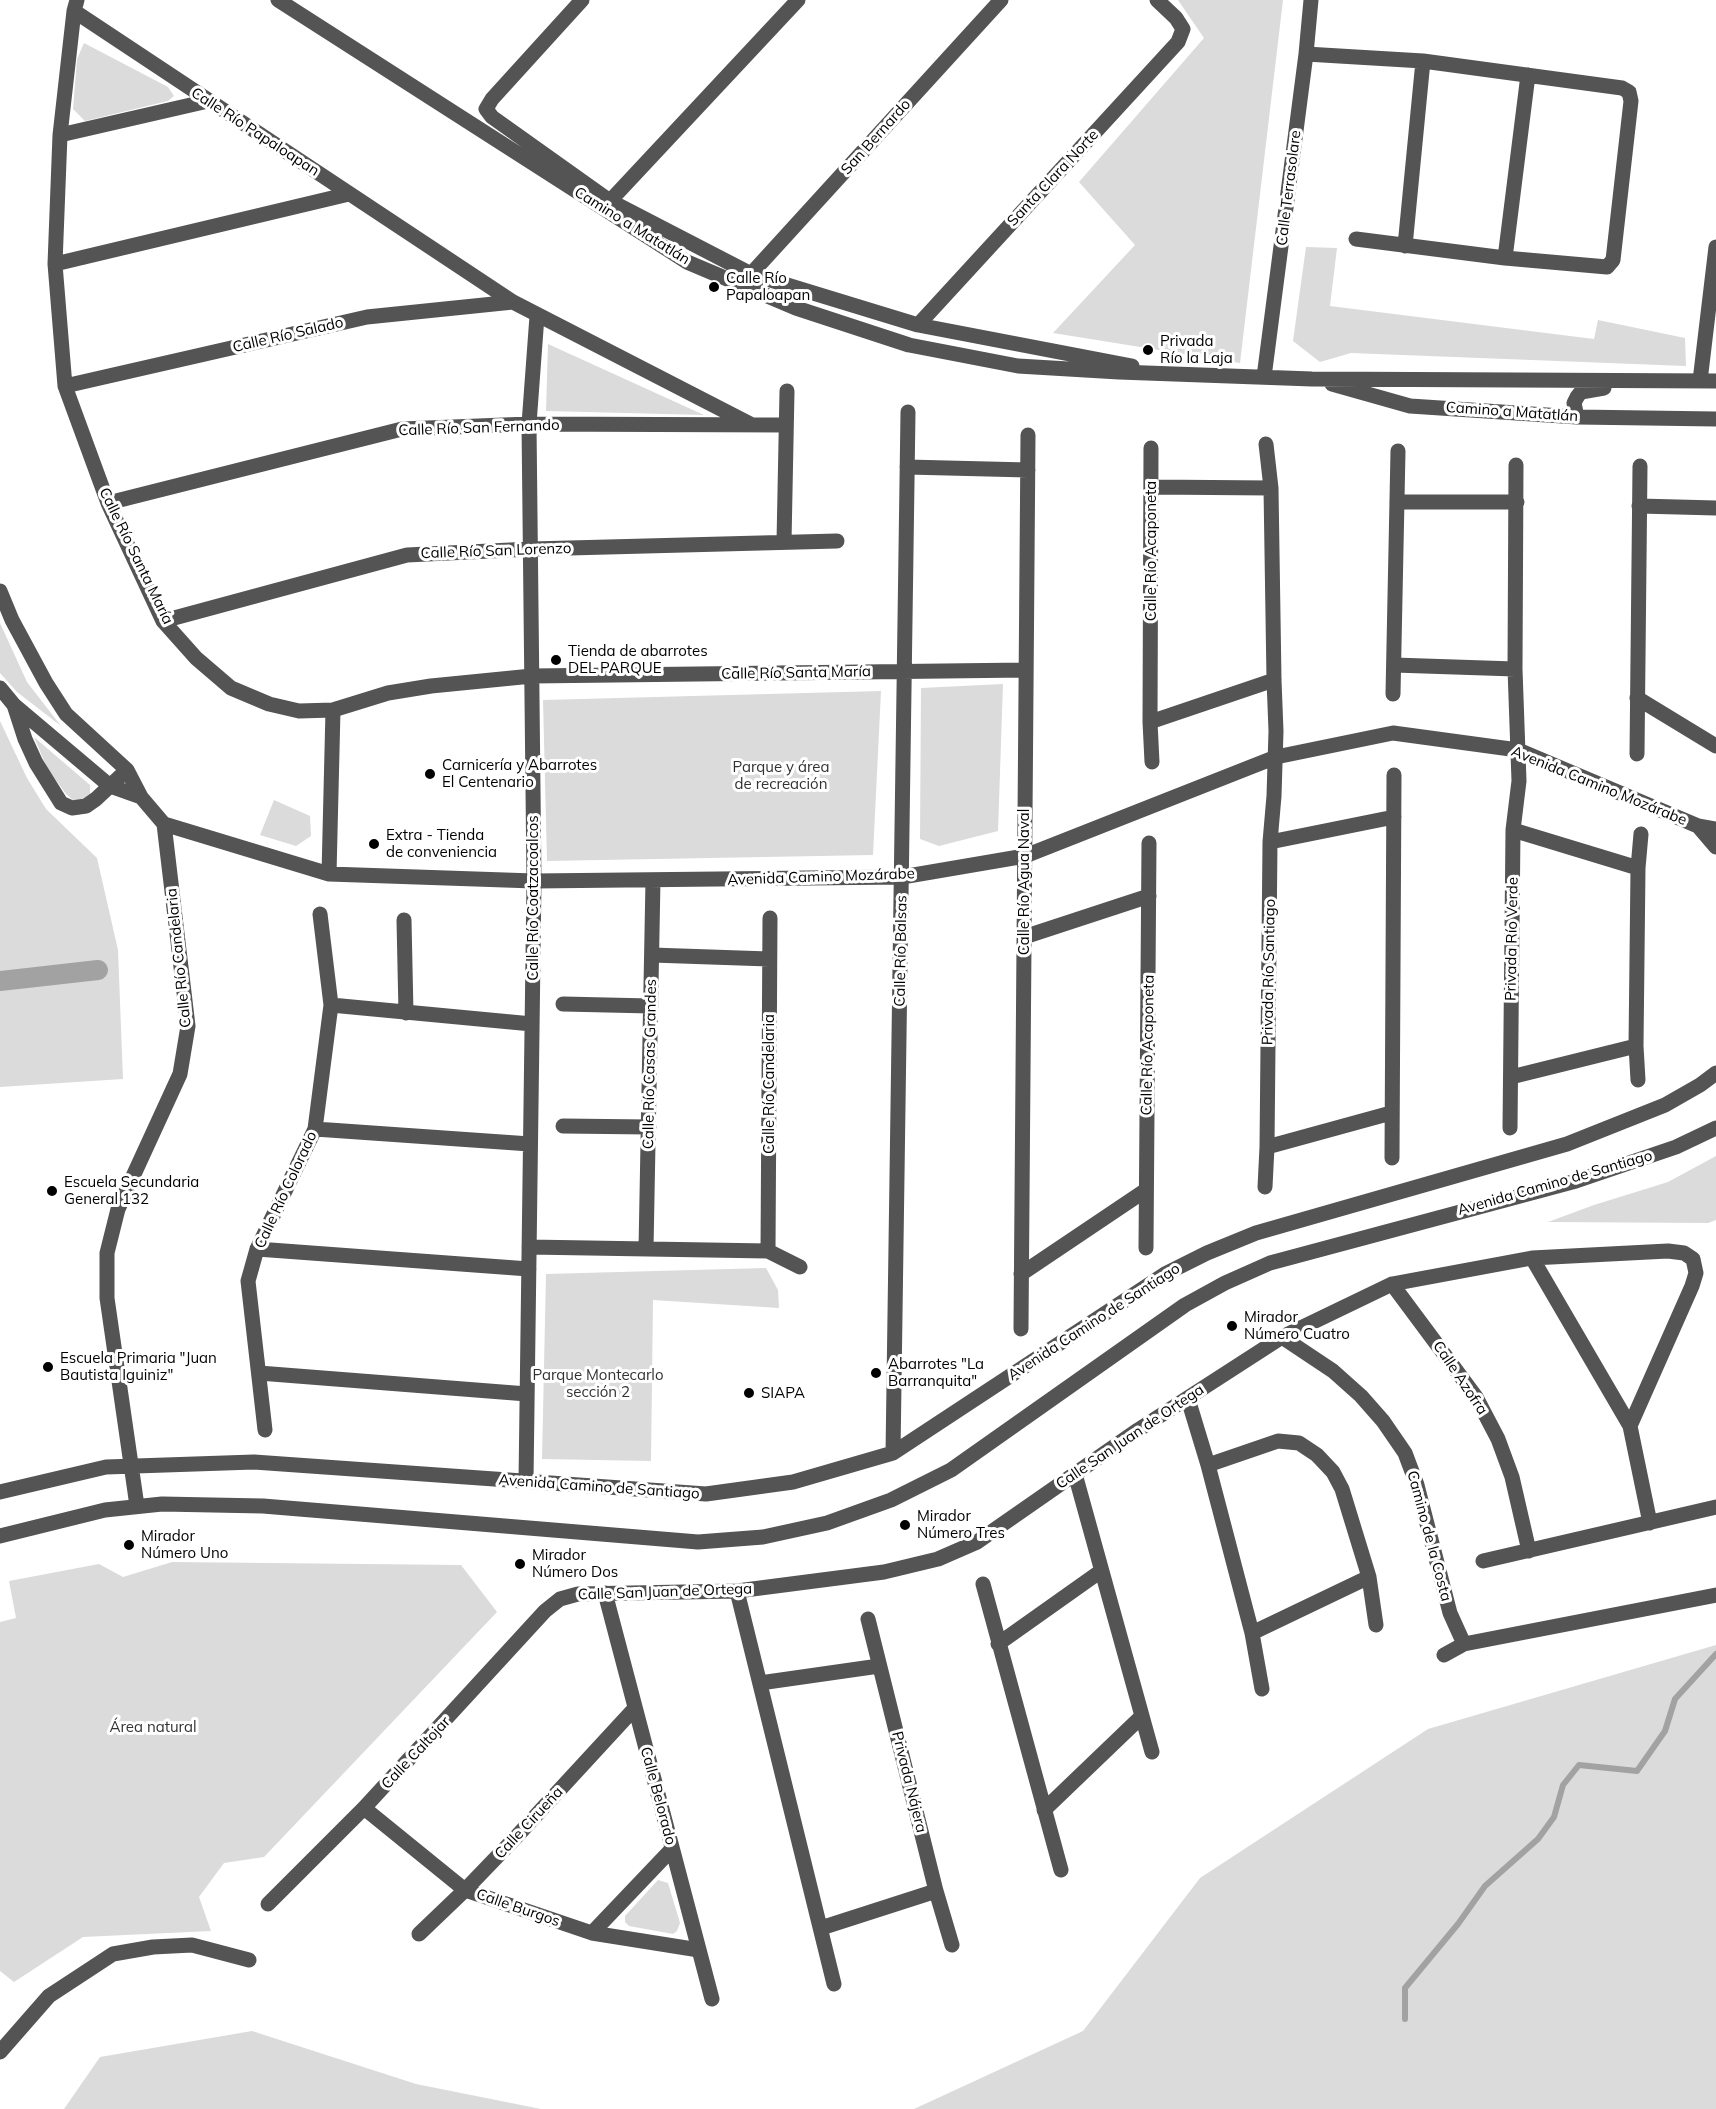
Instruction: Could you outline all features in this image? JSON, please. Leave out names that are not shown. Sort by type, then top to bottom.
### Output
[{"type":"street","name":"Camino a Matatlán","points":[[278,0],[687,262],[795,308],[909,345],[1018,366],[1170,374],[1312,379],[1716,381]]},
{"type":"street","points":[[582,0],[492,99],[486,109],[492,117],[610,201],[751,274],[918,325],[1170,374]]},
{"type":"street","points":[[610,201],[798,0]]},
{"type":"street","name":"San Bernardo","points":[[751,274],[1000,0]]},
{"type":"street","name":"Santa Clara Norte","points":[[918,325],[1178,42],[1183,29],[1176,18],[1157,0]]},
{"type":"street","name":"Calle Terrasolare","points":[[1264,377],[1311,0]]},
{"type":"street","name":"Calle Río Papaloapan","points":[[75,6],[208,101],[513,302],[752,425]]},
{"type":"street","name":"Calle Río Santa María","points":[[75,6],[60,135],[55,264],[65,386],[108,503],[163,621],[196,658],[231,688],[269,704],[299,711],[333,710],[388,693],[431,686],[532,676],[1026,670]]},
{"type":"street","points":[[1306,54],[1423,61],[1622,88],[1629,92],[1631,101],[1613,261],[1606,267],[1505,258],[1356,240]]},
{"type":"street","points":[[1405,246],[1423,61]]},
{"type":"street","points":[[1505,258],[1528,75]]},
{"type":"street","points":[[60,135],[208,101]]},
{"type":"street","points":[[55,264],[349,194]]},
{"type":"street","points":[[1700,381],[1716,247]]},
{"type":"street","name":"Calle Río Salado","points":[[65,386],[367,317],[513,302]]},
{"type":"street","name":"Calle Río Coatzacoalcos","points":[[526,1481],[534,881],[529,424],[537,316]]},
{"type":"street","name":"Camino a Matatlán","points":[[1312,379],[1410,406],[1577,417],[1716,419]]},
{"type":"street","points":[[1577,417],[1574,403],[1581,393],[1597,388],[1667,381]]},
{"type":"street","points":[[784,542],[787,391]]},
{"type":"street","name":"Calle Río Balsas","points":[[893,1454],[908,412]]},
{"type":"street","name":"Calle Río San Fernando","points":[[108,503],[402,429],[529,424],[786,425]]},
{"type":"street","name":"Calle Río Agua Naval","points":[[1021,1329],[1028,435]]},
{"type":"street","name":"Privada Río Santiago","points":[[1265,1187],[1270,842],[1276,757],[1271,488],[1266,444]]},
{"type":"street","name":"Calle Río Acaponeta","points":[[1151,448],[1150,722],[1152,762]]},
{"type":"street","points":[[1393,694],[1398,451]]},
{"type":"street","name":"Privada Río Verde","points":[[1510,1128],[1514,830],[1519,781],[1515,669],[1516,465]]},
{"type":"street","points":[[1637,754],[1640,466]]},
{"type":"street","points":[[907,467],[1028,470]]},
{"type":"street","points":[[1151,487],[1271,488]]},
{"type":"street","points":[[1396,502],[1517,502]]},
{"type":"street","points":[[1639,506],[1716,508]]},
{"type":"street","name":"Calle Río San Lorenzo","points":[[163,621],[407,555],[531,549],[837,541]]},
{"type":"street","points":[[0,591],[12,620],[46,683],[66,714],[127,770],[141,797],[164,824]]},
{"type":"street","points":[[1394,665],[1515,669]]},
{"type":"street","points":[[1150,722],[1274,680]]},
{"type":"street","points":[[0,688],[14,705],[110,786],[141,797]]},
{"type":"street","points":[[1637,698],[1716,746]]},
{"type":"street","points":[[14,705],[25,739],[45,780],[61,803],[72,808],[86,806],[127,770]]},
{"type":"street","points":[[329,874],[333,710]]},
{"type":"street","name":"Avenida Camino Mozárabe","points":[[164,824],[329,874],[534,881],[902,877],[1025,856],[1276,757],[1393,733],[1518,750],[1698,826],[1716,829]]},
{"type":"street","points":[[1392,1158],[1394,775]]},
{"type":"street","points":[[1270,842],[1394,817]]},
{"type":"street","name":"Calle Río Candelaria","points":[[136,1506],[107,1298],[107,1253],[118,1209],[180,1074],[188,1026],[164,824]]},
{"type":"street","name":"Avenida Camino Mozárabe","points":[[1698,826],[1716,847]]},
{"type":"street","points":[[1514,830],[1638,868]]},
{"type":"street","points":[[1638,1080],[1636,1046],[1638,868],[1641,834]]},
{"type":"street","name":"Calle Río Acaponeta","points":[[1146,1248],[1149,843]]},
{"type":"street","name":"Calle Río Casas Grandes","points":[[646,1249],[653,880]]},
{"type":"street","points":[[1024,936],[1149,896]]},
{"type":"street","name":"Calle Río Colorado","points":[[265,1430],[248,1281],[257,1249],[315,1129],[331,1005],[320,914]]},
{"type":"street","name":"Calle Río Candelaria","points":[[768,1251],[770,918]]},
{"type":"street","points":[[404,920],[406,1013]]},
{"type":"street","points":[[652,955],[769,958]]},
{"type":"street","points":[[563,1004],[651,1006]]},
{"type":"street","points":[[331,1005],[532,1024]]},
{"type":"street","points":[[1511,1077],[1636,1046]]},
{"type":"street","name":"Avenida Camino de Santiago","points":[[0,1492],[106,1467],[254,1462],[706,1494],[793,1482],[893,1454],[1166,1274],[1208,1253],[1256,1233],[1568,1144],[1665,1105],[1700,1085],[1716,1072]]},
{"type":"street","points":[[1267,1147],[1391,1113]]},
{"type":"street","points":[[563,1126],[649,1127]]},
{"type":"street","name":"Avenida Camino de Santiago","points":[[0,1536],[105,1510],[162,1503],[263,1506],[698,1542],[763,1537],[828,1523],[891,1500],[951,1470],[1185,1305],[1225,1283],[1270,1263],[1576,1181],[1676,1147],[1716,1128]]},
{"type":"street","points":[[315,1129],[530,1144]]},
{"type":"street","points":[[1022,1274],[1146,1190]]},
{"type":"street","points":[[529,1246],[768,1251],[800,1267]]},
{"type":"street","points":[[257,1249],[529,1269]]},
{"type":"street","name":"Calle San Juan de Ortega","points":[[560,1599],[578,1593],[737,1592],[884,1572],[938,1559],[977,1542],[1282,1337],[1392,1284],[1532,1258],[1668,1251],[1684,1253],[1693,1259],[1696,1273],[1692,1286],[1630,1426]]},
{"type":"street","points":[[1532,1258],[1630,1426],[1650,1523]]},
{"type":"street","name":"Calle Azofra","points":[[1392,1284],[1476,1397],[1498,1439],[1512,1477],[1529,1551]]},
{"type":"street","name":"Camino de la Costa","points":[[1282,1337],[1333,1371],[1361,1396],[1383,1421],[1405,1453],[1417,1485],[1450,1613],[1464,1644]]},
{"type":"street","points":[[259,1373],[527,1394]]},
{"type":"street","points":[[1188,1399],[1208,1465],[1252,1633],[1262,1689]]},
{"type":"street","points":[[1208,1465],[1278,1441],[1299,1443],[1317,1455],[1333,1472],[1342,1489],[1369,1577],[1377,1625]]},
{"type":"street","points":[[1075,1474],[1152,1752]]},
{"type":"street","points":[[1483,1561],[1716,1507]]},
{"type":"street","points":[[998,1644],[1101,1571]]},
{"type":"street","points":[[1252,1633],[1369,1577]]},
{"type":"street","points":[[983,1584],[1061,1870]]},
{"type":"street","points":[[737,1592],[834,1984]]},
{"type":"street","name":"Calle Belorado","points":[[605,1593],[712,1999]]},
{"type":"street","points":[[1444,1655],[1464,1644],[1716,1595]]},
{"type":"street","name":"Calle Caltojar","points":[[268,1904],[364,1808],[545,1611],[560,1599]]},
{"type":"street","name":"Privada Nájera","points":[[868,1619],[936,1891],[952,1945]]},
{"type":"street","points":[[760,1683],[879,1666]]},
{"type":"street","name":"Calle Cirueña","points":[[419,1934],[465,1890],[635,1708]]},
{"type":"street","points":[[1044,1810],[1141,1717]]},
{"type":"street","name":"Calle Burgos","points":[[364,1808],[465,1890],[592,1933],[699,1950]]},
{"type":"street","points":[[592,1933],[672,1850]]},
{"type":"street","points":[[821,1928],[936,1891]]},
{"type":"street","points":[[0,2052],[50,1996],[113,1954],[153,1947],[192,1945],[249,1960]]},
{"type":"green space","points":[[1178,0],[1283,0],[1240,363],[1053,333],[1135,245],[1079,182],[1204,38]]},
{"type":"green space","points":[[84,43],[168,87],[174,96],[168,101],[85,121],[73,109],[77,59]]},
{"type":"green space","points":[[1306,247],[1337,248],[1330,306],[1594,339],[1598,320],[1685,338],[1686,366],[1351,353],[1320,362],[1293,341]]},
{"type":"green space","points":[[548,344],[704,415],[546,411]]},
{"type":"green space","points":[[0,623],[27,682],[61,726],[17,692],[0,673]]},
{"type":"green space","points":[[1003,684],[998,831],[939,846],[920,839],[921,688]]},
{"type":"green space","name":"Parque y área de recreación","points":[[881,691],[873,855],[547,861],[543,700]]},
{"type":"green space","points":[[0,721],[27,778],[46,809],[97,858],[118,950],[123,1079],[0,1087]]},
{"type":"green space","points":[[34,737],[90,785],[90,795],[82,801],[74,801],[66,794],[47,768]]},
{"type":"green space","points":[[274,800],[310,816],[311,836],[296,846],[260,835]]},
{"type":"green space","points":[[1716,1156],[1716,1220],[1708,1223],[1548,1222],[1668,1182]]},
{"type":"green space","name":"Parque Montecarlo sección 2","points":[[766,1268],[778,1290],[779,1308],[653,1300],[651,1461],[542,1459],[546,1274]]},
{"type":"green space","name":"Área natural","points":[[172,1562],[461,1565],[497,1612],[264,1857],[224,1863],[199,1897],[211,1931],[83,1937],[14,1982],[0,1971],[0,1622],[16,1618],[9,1581],[99,1564],[123,1577]]},
{"type":"green space","points":[[1716,1645],[1716,2109],[914,2109],[1083,2031],[1200,1878],[1428,1729]]},
{"type":"green space","points":[[658,1880],[668,1883],[680,1923],[673,1934],[629,1926],[625,1922],[625,1916]]},
{"type":"green space","points":[[252,2031],[416,2084],[541,2109],[64,2109],[100,2057]]},
{"type":"waterway","points":[[0,981],[98,970]]},
{"type":"waterway","points":[[1405,2019],[1405,1988],[1458,1924],[1485,1886],[1538,1839],[1554,1817],[1563,1785],[1579,1765],[1637,1771],[1665,1731],[1675,1699],[1716,1654]]},
{"type":"place","name":"Calle Río Papaloapan","points":[[714,287]]},
{"type":"place","name":"Privada Río la Laja","points":[[1148,350]]},
{"type":"place","name":"Tienda de abarrotes DEL PARQUE","points":[[556,660]]},
{"type":"place","name":"Carnicería y Abarrotes El Centenario","points":[[430,774]]},
{"type":"place","name":"Extra - Tienda de conveniencia","points":[[374,844]]},
{"type":"place","name":"Escuela Secundaria General 132","points":[[52,1191]]},
{"type":"place","name":"Mirador Número Cuatro","points":[[1232,1326]]},
{"type":"place","name":"Escuela Primaria \"Juan Bautista Iguiniz\"","points":[[48,1367]]},
{"type":"place","name":"Abarrotes \"La Barranquita\"","points":[[876,1373]]},
{"type":"place","name":"SIAPA","points":[[749,1393]]},
{"type":"place","name":"Mirador Número Tres","points":[[905,1525]]},
{"type":"place","name":"Mirador Número Uno","points":[[129,1545]]},
{"type":"place","name":"Mirador Número Dos","points":[[520,1564]]}]
